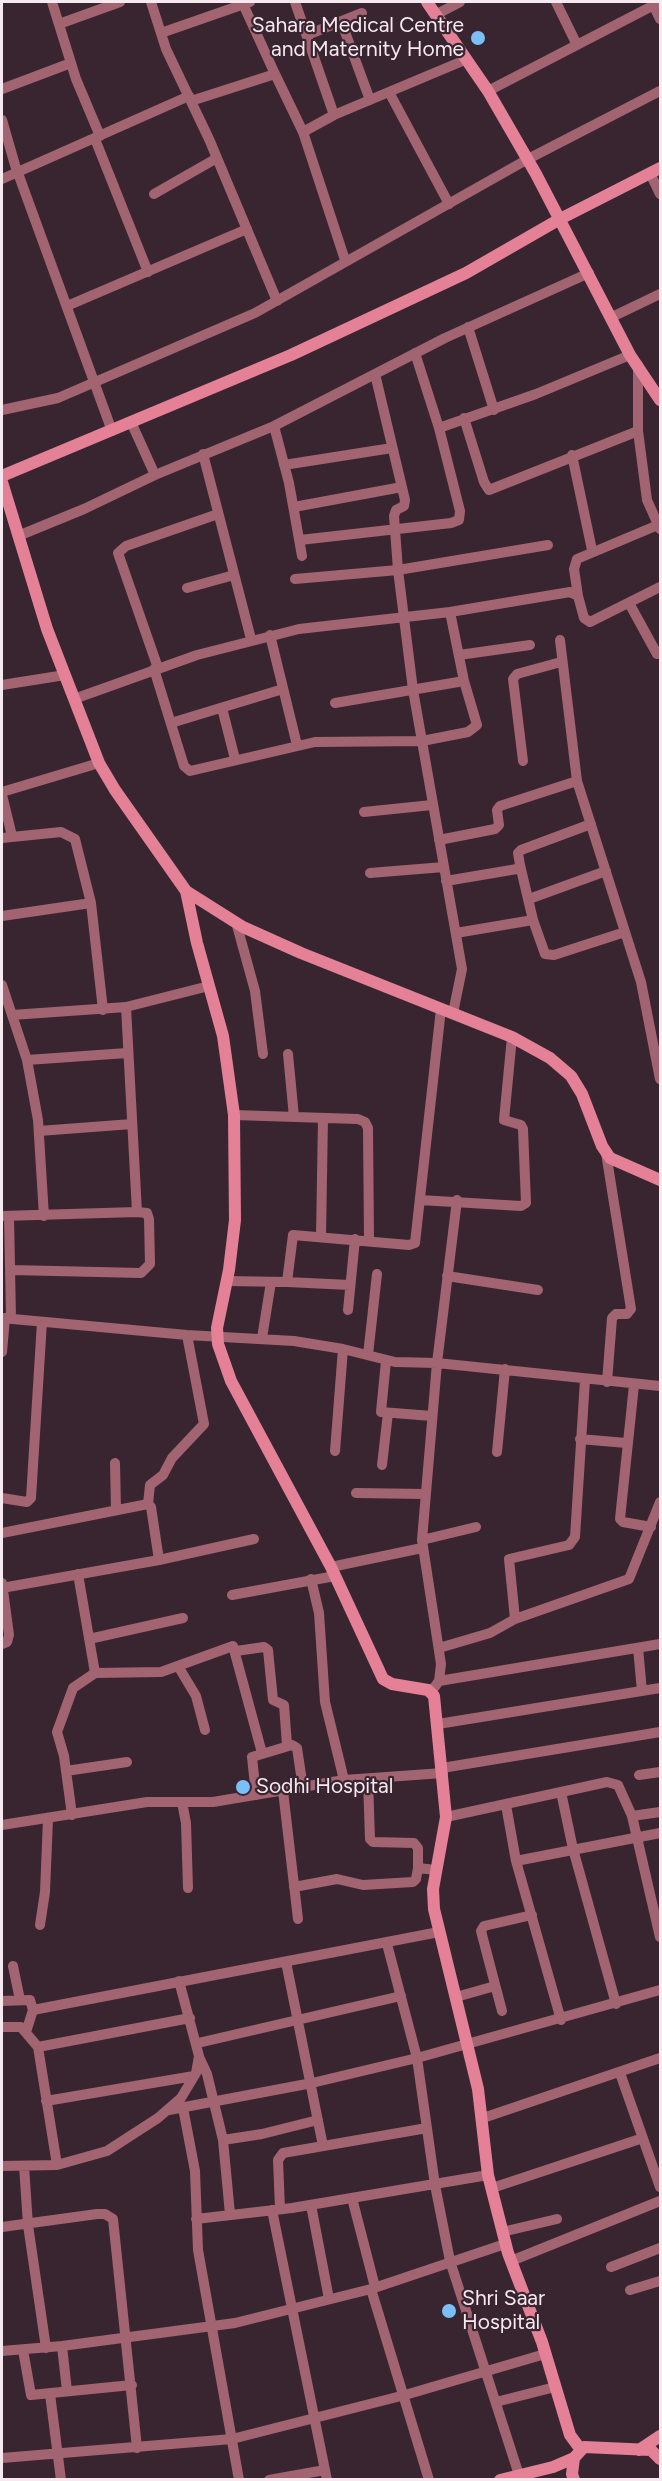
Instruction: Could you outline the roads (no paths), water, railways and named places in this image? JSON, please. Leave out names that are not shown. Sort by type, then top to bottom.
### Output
[{"type":"street","points":[[52,2],[71,63],[148,272]]},
{"type":"street","points":[[59,24],[120,2]]},
{"type":"street","points":[[151,2],[161,33],[277,301]]},
{"type":"street","points":[[295,2],[334,115]]},
{"type":"street","points":[[427,2],[488,91],[528,159],[634,360],[656,381],[660,400]]},
{"type":"street","points":[[437,14],[460,2]]},
{"type":"street","points":[[556,2],[577,45]]},
{"type":"street","points":[[161,33],[247,3],[275,74],[303,132],[345,260]]},
{"type":"street","points":[[488,91],[655,3],[660,19]]},
{"type":"street","points":[[307,35],[362,13]]},
{"type":"street","points":[[341,21],[370,100]]},
{"type":"street","points":[[303,132],[334,115],[465,60]]},
{"type":"street","points":[[2,89],[71,63]]},
{"type":"street","points":[[2,179],[190,99],[275,74]]},
{"type":"street","points":[[2,410],[58,398],[255,313],[345,260],[528,159],[660,91]]},
{"type":"street","points":[[389,92],[449,204]]},
{"type":"street","points":[[2,120],[18,174],[96,381],[112,431]]},
{"type":"street","points":[[154,194],[217,158]]},
{"type":"street","points":[[2,476],[291,355],[466,273],[560,219],[655,170],[660,194]]},
{"type":"street","points":[[67,306],[247,230]]},
{"type":"street","points":[[18,536],[84,509],[203,454],[274,426],[468,327],[589,273]]},
{"type":"street","points":[[612,317],[660,294]]},
{"type":"street","points":[[468,327],[494,410]]},
{"type":"street","points":[[300,540],[395,530],[459,520],[460,511],[439,428],[415,353]]},
{"type":"street","points":[[439,428],[634,360]]},
{"type":"street","points":[[634,360],[638,431],[648,500],[659,527],[592,550],[575,561],[578,596],[584,618],[590,622],[660,587]]},
{"type":"street","points":[[287,1282],[292,1236],[412,1245],[416,1241],[447,1011],[461,981],[456,933],[432,805],[403,616],[394,513],[405,503],[375,374]]},
{"type":"street","points":[[464,418],[484,482],[489,490],[572,455],[638,431]]},
{"type":"street","points":[[131,422],[155,475]]},
{"type":"street","points":[[274,426],[294,507],[302,556]]},
{"type":"street","points":[[284,465],[392,448]]},
{"type":"street","points":[[203,454],[251,639]]},
{"type":"street","points":[[572,455],[592,550]]},
{"type":"street","points":[[2,482],[47,629],[99,763],[115,790],[186,891],[223,1036],[234,1115],[235,1220],[217,1337],[231,1381],[333,1571],[383,1679],[392,1684],[435,1686],[660,1644]]},
{"type":"street","points":[[294,507],[402,487]]},
{"type":"street","points":[[218,514],[126,546],[118,553],[187,770],[194,771],[235,759],[326,741],[422,741],[468,732],[476,727],[477,721],[464,681],[450,612]]},
{"type":"street","points":[[295,579],[398,570],[548,545]]},
{"type":"street","points":[[188,588],[234,575]]},
{"type":"street","points":[[74,699],[156,668],[270,634],[450,612],[570,592],[578,596]]},
{"type":"street","points":[[628,603],[657,654]]},
{"type":"street","points":[[270,634],[297,745]]},
{"type":"street","points":[[560,640],[577,781],[641,982],[660,1079]]},
{"type":"street","points":[[459,655],[530,645]]},
{"type":"street","points":[[523,760],[513,679],[517,674],[561,662]]},
{"type":"street","points":[[2,684],[65,675]]},
{"type":"street","points":[[335,703],[464,681]]},
{"type":"street","points":[[171,723],[284,689]]},
{"type":"street","points":[[222,708],[235,759]]},
{"type":"street","points":[[99,763],[2,794],[7,837],[61,832],[72,835],[75,839],[91,903],[103,1010]]},
{"type":"street","points":[[439,840],[495,830],[499,825],[497,810],[500,806],[577,781]]},
{"type":"street","points":[[364,812],[432,805]]},
{"type":"street","points":[[591,824],[521,850],[518,854],[542,951],[549,955],[625,932]]},
{"type":"street","points":[[446,881],[517,868],[520,865]]},
{"type":"street","points":[[370,873],[444,867]]},
{"type":"street","points":[[529,899],[606,871]]},
{"type":"street","points":[[186,891],[236,922],[301,953],[512,1037],[550,1058],[571,1076],[582,1094],[606,1153],[631,1309],[627,1314],[616,1314],[612,1318],[607,1382]]},
{"type":"street","points":[[2,916],[91,903]]},
{"type":"street","points":[[456,933],[533,920]]},
{"type":"street","points":[[236,922],[255,991],[263,1054]]},
{"type":"street","points":[[2,986],[7,1008],[27,1060],[39,1131],[44,1216]]},
{"type":"street","points":[[7,1008],[103,1010],[126,1007],[209,986]]},
{"type":"street","points":[[126,1007],[137,1212]]},
{"type":"street","points":[[420,1200],[457,1200],[521,1206],[526,1203],[523,1129],[521,1125],[504,1120],[512,1037]]},
{"type":"street","points":[[27,1060],[127,1053]]},
{"type":"street","points":[[288,1053],[294,1117]]},
{"type":"street","points":[[234,1115],[358,1119],[367,1124],[369,1240]]},
{"type":"street","points":[[321,1237],[323,1118]]},
{"type":"street","points":[[39,1131],[132,1124]]},
{"type":"street","points":[[606,1153],[619,1163],[660,1180]]},
{"type":"street","points":[[457,1200],[437,1362],[422,1544],[441,1664],[435,1686],[446,1817],[436,1870],[434,1909],[468,2045],[483,2118],[490,2181],[511,2261],[545,2354],[577,2454],[572,2474],[574,2480]]},
{"type":"street","points":[[2,1352],[11,1270],[5,1216],[137,1212],[147,1214],[149,1219],[150,1264],[141,1273],[11,1270]]},
{"type":"street","points":[[348,1310],[355,1239]]},
{"type":"street","points":[[368,1355],[377,1274]]},
{"type":"street","points":[[447,1275],[538,1290]]},
{"type":"street","points":[[227,1281],[350,1285]]},
{"type":"street","points":[[262,1338],[271,1282]]},
{"type":"street","points":[[6,1318],[187,1335],[262,1338],[343,1349],[386,1361],[437,1362],[585,1380],[660,1386]]},
{"type":"street","points":[[2,1498],[27,1502],[31,1498],[42,1322]]},
{"type":"street","points":[[159,1560],[151,1507],[148,1504],[150,1485],[163,1475],[172,1458],[204,1424],[187,1335]]},
{"type":"street","points":[[335,1451],[343,1349]]},
{"type":"street","points":[[386,1361],[381,1412],[432,1416]]},
{"type":"street","points":[[497,1452],[505,1370]]},
{"type":"street","points":[[515,1619],[509,1559],[569,1545],[574,1538],[585,1380]]},
{"type":"street","points":[[634,1385],[626,1443],[620,1519],[623,1522],[651,1527]]},
{"type":"street","points":[[382,1465],[388,1413]]},
{"type":"street","points":[[580,1439],[626,1443]]},
{"type":"street","points":[[115,1463],[116,1509]]},
{"type":"street","points":[[356,1493],[426,1494]]},
{"type":"street","points":[[440,1648],[490,1633],[515,1619],[629,1579],[660,1502]]},
{"type":"street","points":[[2,1533],[148,1504]]},
{"type":"street","points":[[232,1595],[311,1579],[476,1527]]},
{"type":"street","points":[[2,1588],[159,1560],[254,1539]]},
{"type":"street","points":[[78,1574],[95,1673]]},
{"type":"street","points":[[311,1579],[319,1613],[326,1702],[344,1780]]},
{"type":"street","points":[[2,1583],[9,1635],[7,1642],[2,1644]]},
{"type":"street","points":[[89,1639],[183,1618]]},
{"type":"street","points":[[72,1815],[66,1770],[57,1738],[58,1728],[73,1688],[95,1673],[159,1672],[232,1646],[236,1651],[262,1753]]},
{"type":"street","points":[[236,1651],[264,1647],[268,1650],[273,1700],[284,1705],[287,1745]]},
{"type":"street","points":[[638,1648],[642,1691]]},
{"type":"street","points":[[178,1666],[196,1696],[205,1731]]},
{"type":"street","points":[[438,1724],[660,1688]]},
{"type":"street","points":[[2,1825],[147,1802],[213,1802],[344,1780],[442,1771],[660,1732]]},
{"type":"street","points":[[256,1795],[250,1761],[252,1757],[287,1745],[297,1748],[303,1788]]},
{"type":"street","points":[[66,1770],[127,1762]]},
{"type":"street","points":[[639,1775],[660,1772]]},
{"type":"street","points":[[294,1887],[337,1879],[363,1885],[412,1882],[416,1879],[417,1848],[414,1843],[380,1842],[370,1839],[368,1779]]},
{"type":"street","points":[[446,1817],[614,1783],[621,1788],[632,1816],[660,1937]]},
{"type":"street","points":[[283,1791],[298,1920]]},
{"type":"street","points":[[561,1792],[573,1850],[616,2004]]},
{"type":"street","points":[[182,1802],[186,1823],[188,1888]]},
{"type":"street","points":[[506,1805],[516,1861],[561,2019]]},
{"type":"street","points":[[632,1816],[660,1812]]},
{"type":"street","points":[[40,1925],[45,1892],[48,1819]]},
{"type":"street","points":[[516,1861],[660,1833]]},
{"type":"street","points":[[418,1868],[436,1870]]},
{"type":"street","points":[[502,2011],[481,1934],[482,1928],[532,1915]]},
{"type":"street","points":[[33,2010],[387,1944],[439,1932]]},
{"type":"street","points":[[387,1944],[417,2058],[435,2185],[450,2261],[519,2475]]},
{"type":"street","points":[[286,1962],[323,2146]]},
{"type":"street","points":[[14,1966],[20,2000]]},
{"type":"street","points":[[179,1981],[198,2043],[199,2055],[215,2102],[223,2140],[230,2214]]},
{"type":"street","points":[[456,1997],[495,1986]]},
{"type":"street","points":[[169,2110],[312,2083],[417,2058],[660,1990]]},
{"type":"street","points":[[198,2043],[401,1996]]},
{"type":"street","points":[[2,2001],[30,2000],[33,2010],[26,2032]]},
{"type":"street","points":[[38,2047],[190,2018]]},
{"type":"street","points":[[2,2027],[21,2027],[38,2047],[57,2165]]},
{"type":"street","points":[[2,2166],[57,2165],[107,2151],[169,2110],[185,2093],[194,2076],[199,2055]]},
{"type":"street","points":[[483,2118],[660,2058]]},
{"type":"street","points":[[620,2073],[660,2187]]},
{"type":"street","points":[[46,2101],[194,2076]]},
{"type":"street","points":[[183,2108],[195,2171],[198,2250],[239,2480]]},
{"type":"street","points":[[223,2140],[262,2134],[318,2120]]},
{"type":"street","points":[[269,2480],[326,2475],[276,2210],[280,2154],[427,2128]]},
{"type":"street","points":[[196,2219],[276,2210],[435,2185],[490,2181],[644,2138]]},
{"type":"street","points":[[24,2166],[28,2225],[46,2348]]},
{"type":"street","points":[[352,2198],[373,2288],[429,2480]]},
{"type":"street","points":[[511,2261],[660,2201]]},
{"type":"street","points":[[311,2205],[329,2299]]},
{"type":"street","points":[[2,2227],[97,2214],[105,2214],[113,2219],[137,2448]]},
{"type":"street","points":[[2,2351],[46,2348],[212,2326],[293,2309],[373,2288],[557,2219]]},
{"type":"street","points":[[611,2267],[660,2248]]},
{"type":"street","points":[[630,2290],[660,2281]]},
{"type":"street","points":[[62,2346],[67,2391]]},
{"type":"street","points":[[23,2350],[30,2394],[132,2385]]},
{"type":"street","points":[[2,2458],[232,2439],[405,2395],[545,2354]]},
{"type":"street","points":[[496,2402],[555,2387]]},
{"type":"street","points":[[50,2394],[61,2480]]},
{"type":"street","points":[[639,2450],[660,2436]]},
{"type":"street","points":[[500,2480],[553,2467],[577,2454],[584,2447],[651,2450],[660,2459]]},
{"type":"place","name":"Sahara Medical Centre and Maternity Home","points":[[478,38]]},
{"type":"place","name":"Sodhi Hospital","points":[[243,1787]]},
{"type":"place","name":"Shri Saar Hospital","points":[[449,2311]]}]
